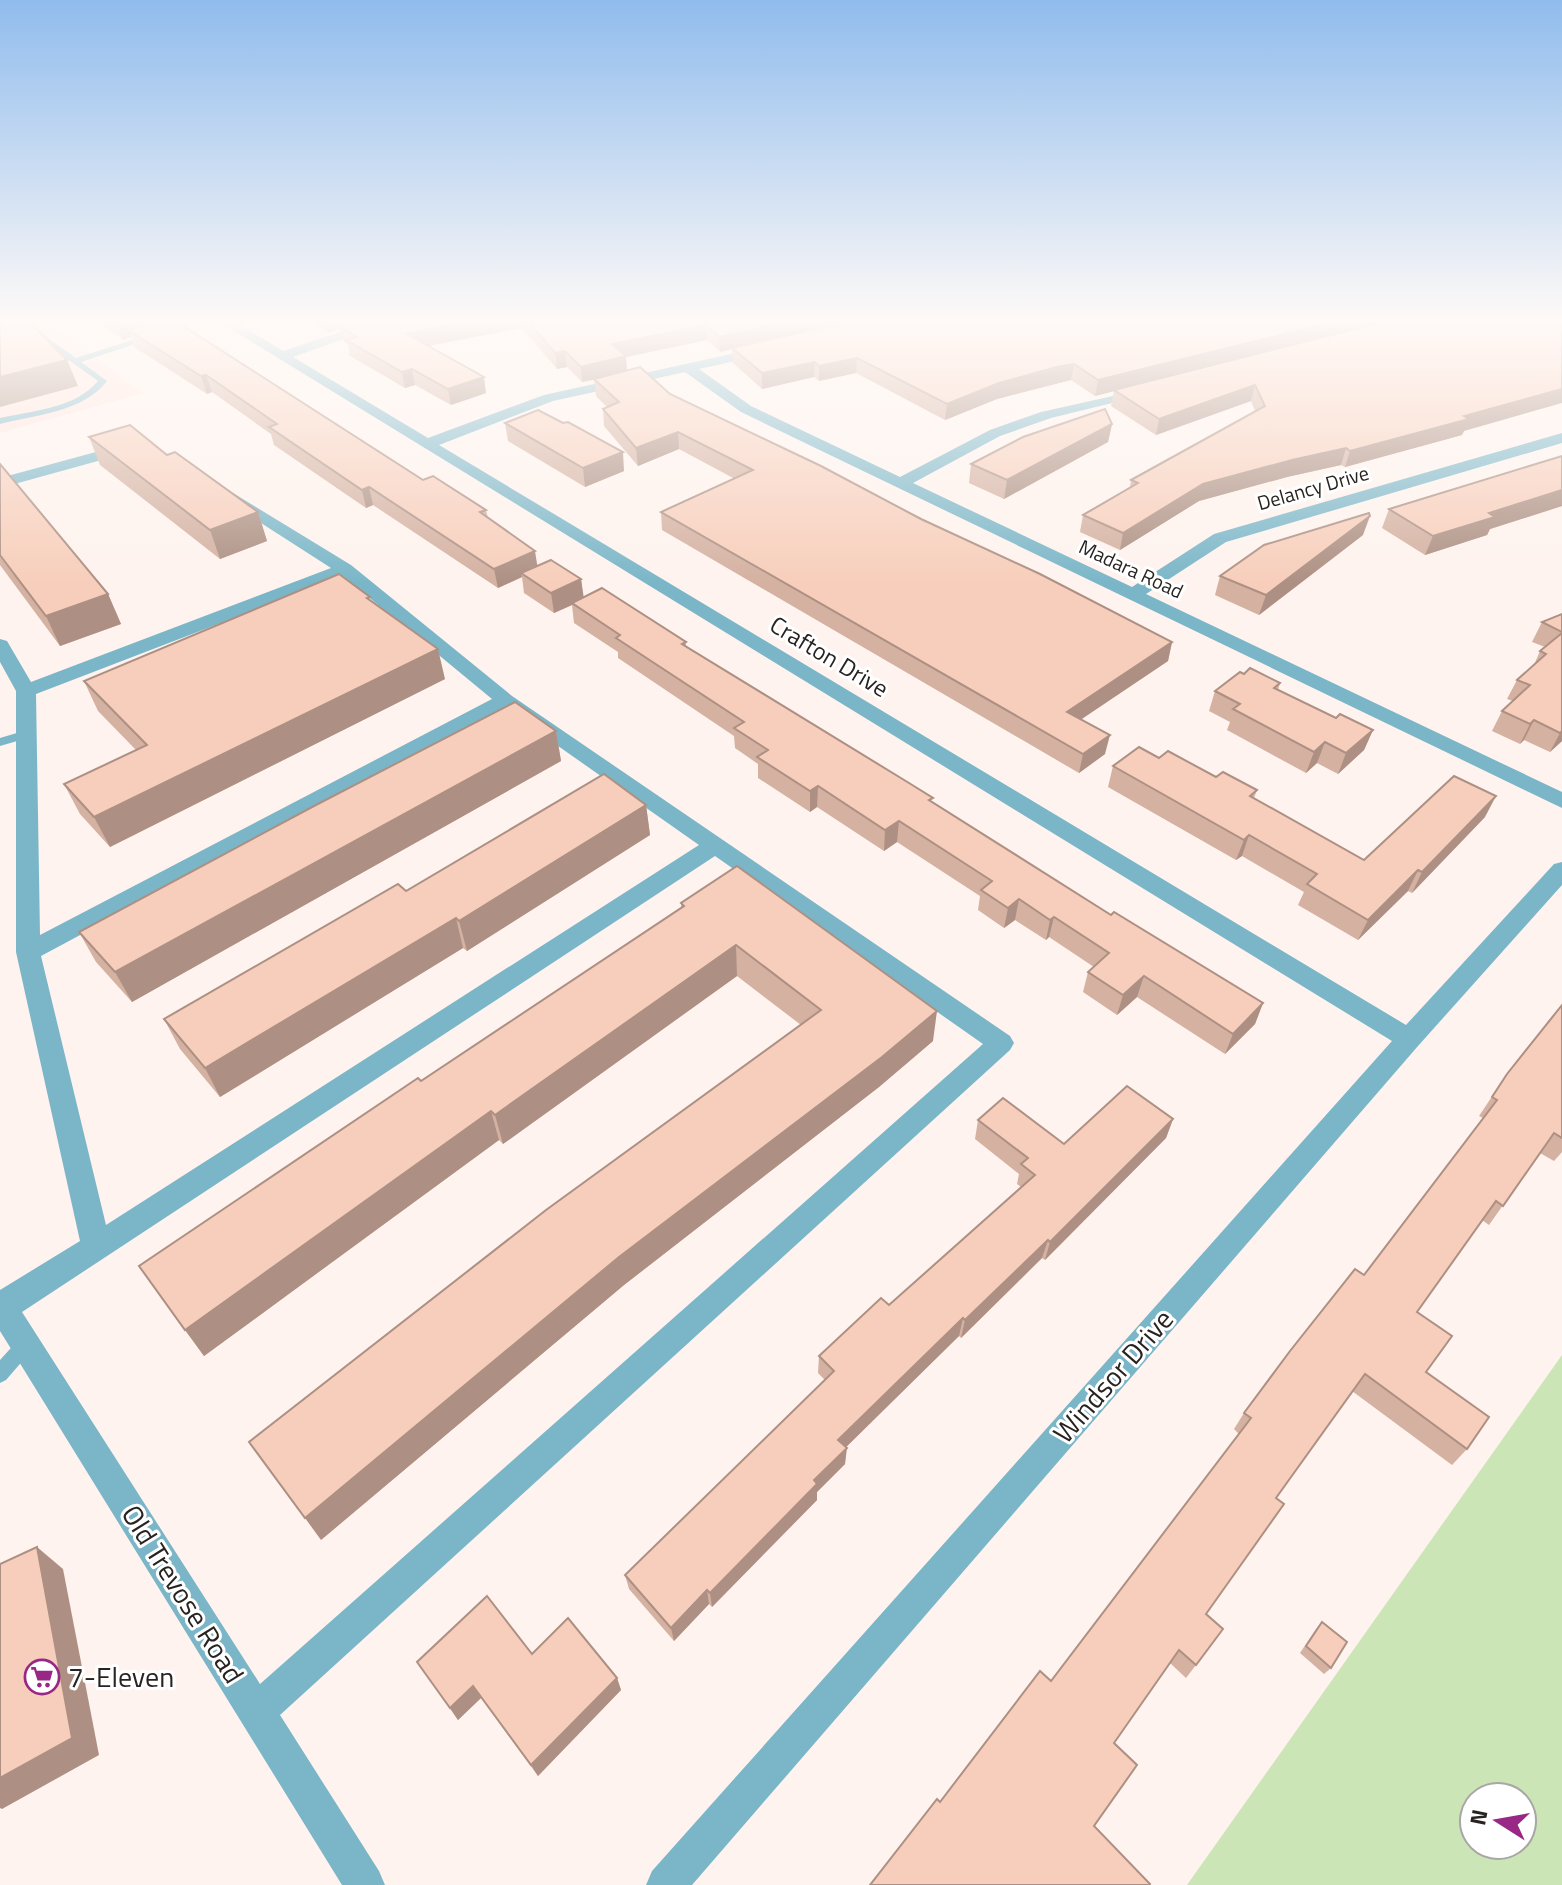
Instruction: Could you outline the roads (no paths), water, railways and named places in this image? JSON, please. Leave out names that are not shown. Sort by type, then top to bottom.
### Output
[{"type":"street","name":"Crafton Drive","points":[[368,408],[1409,1039]]},
{"type":"street","points":[[427,444],[523,408]]},
{"type":"street","name":"Madara Road","points":[[745,408],[1562,801]]},
{"type":"street","points":[[901,483],[995,433],[1075,408]]},
{"type":"street","name":"Delancy Drive","points":[[1134,594],[1220,538],[1562,438]]},
{"type":"street","points":[[0,483],[148,443]]},
{"type":"street","points":[[214,485],[345,569],[505,700],[713,847],[1001,1043],[256,1712]]},
{"type":"street","points":[[26,691],[345,569]]},
{"type":"street","points":[[0,645],[26,691],[28,952],[96,1245]]},
{"type":"street","points":[[28,952],[505,700]]},
{"type":"street","points":[[1,1306],[713,847]]},
{"type":"street","name":"Windsor Drive","points":[[666,1885],[1409,1039],[1562,870]]},
{"type":"street","name":"Old Trevose Road","points":[[1,1306],[365,1885]]},
{"type":"lane","points":[[0,421],[50,408]]},
{"type":"lane","points":[[0,742],[27,734]]},
{"type":"lane","points":[[0,1374],[26,1344]]},
{"type":"place","name":"7-Eleven","points":[[42,1677]]}]
